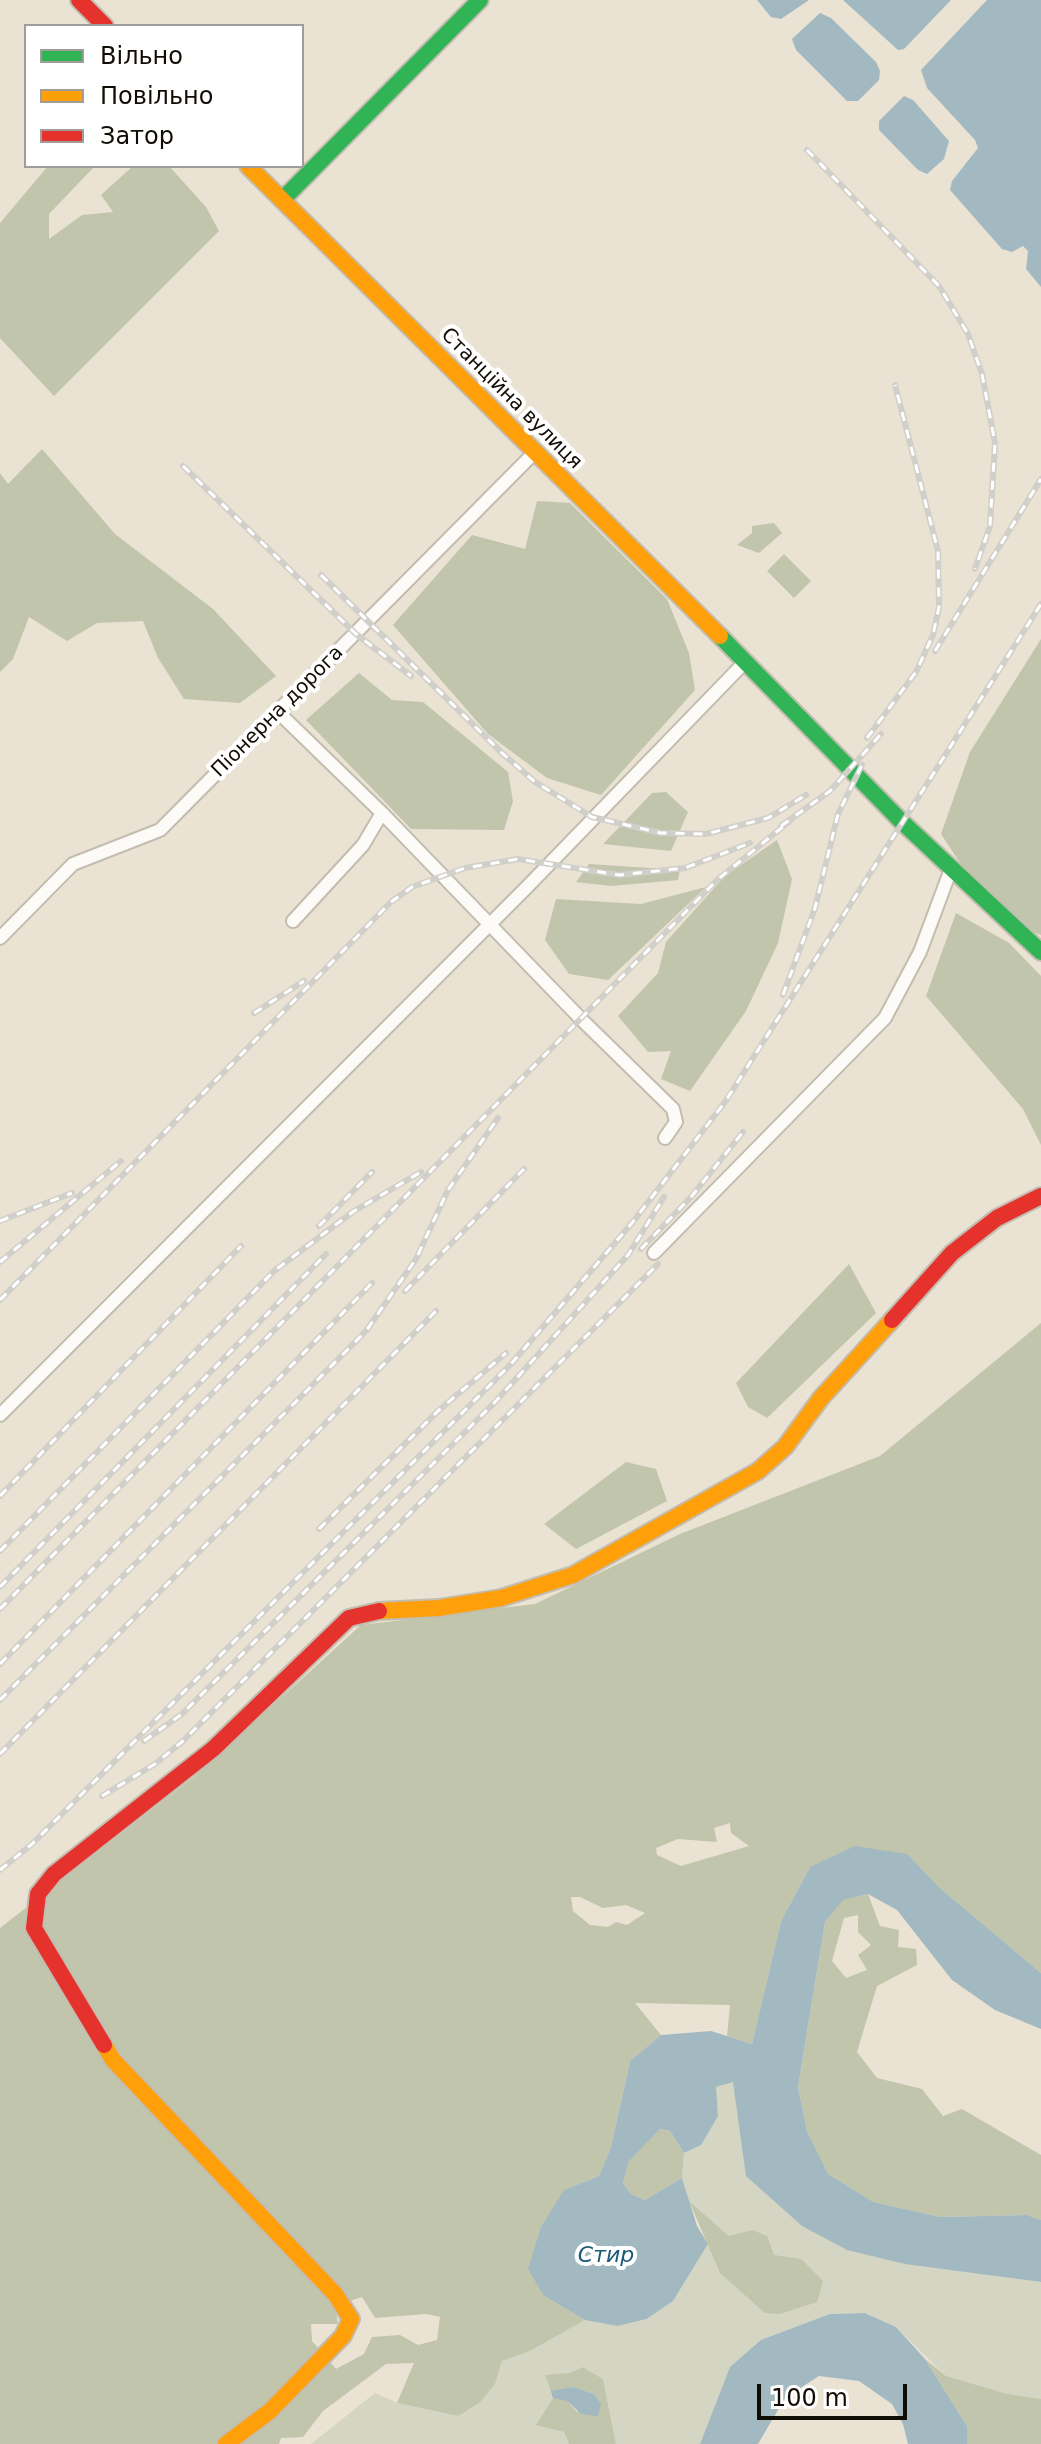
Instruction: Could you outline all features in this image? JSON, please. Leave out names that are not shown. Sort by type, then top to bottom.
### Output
[{"type":"street","points":[[79,0],[103,24]]},
{"type":"street","points":[[283,199],[480,0]]},
{"type":"street","name":"Станційна вулиця","points":[[250,168],[951,869],[1041,952]]},
{"type":"street","name":"Піонерна дорога","points":[[0,938],[73,864],[160,830],[371,621],[534,453]]},
{"type":"street","points":[[0,1415],[490,924],[745,662]]},
{"type":"street","points":[[277,711],[382,813],[673,1109],[676,1122],[665,1138]]},
{"type":"street","points":[[293,921],[363,845],[382,813]]},
{"type":"street","points":[[654,1253],[885,1018],[920,952],[951,869]]},
{"type":"street","points":[[226,2444],[270,2411],[343,2336],[351,2319],[335,2294],[113,2060],[34,1928],[38,1894],[54,1874],[213,1749],[349,1618],[372,1611],[439,1608],[501,1598],[573,1575],[758,1471],[785,1447],[821,1398],[952,1253],[997,1218],[1041,1196]]},
{"type":"green space","points":[[46,168],[93,168],[49,214],[49,239],[82,215],[113,212],[101,195],[131,168],[171,168],[206,207],[219,231],[54,396],[0,338],[0,223]]},
{"type":"green space","points":[[42,449],[115,534],[213,609],[276,676],[240,703],[184,699],[158,658],[143,621],[97,623],[67,641],[29,617],[13,659],[0,672],[0,473],[8,484]]},
{"type":"green space","points":[[537,501],[570,503],[667,599],[689,653],[695,690],[601,795],[547,778],[488,734],[393,625],[472,535],[525,549]]},
{"type":"green space","points":[[774,523],[782,533],[759,553],[737,545],[752,533],[752,526]]},
{"type":"green space","points":[[784,554],[811,581],[794,598],[767,571]]},
{"type":"green space","points":[[1041,639],[1041,935],[1025,929],[968,875],[941,834],[970,752]]},
{"type":"green space","points":[[359,673],[392,700],[423,702],[508,772],[513,801],[504,830],[411,829],[306,720]]},
{"type":"green space","points":[[666,792],[688,812],[671,851],[603,844],[652,793]]},
{"type":"green space","points":[[777,840],[792,879],[778,943],[746,1011],[690,1091],[661,1079],[671,1051],[648,1052],[618,1016],[658,973],[666,942],[725,876]]},
{"type":"green space","points":[[589,864],[680,870],[678,880],[611,886],[576,882]]},
{"type":"green space","points":[[706,887],[608,980],[569,974],[545,940],[556,899],[641,904]]},
{"type":"green space","points":[[956,913],[1009,943],[1041,976],[1041,1145],[1023,1109],[926,996]]},
{"type":"green space","points":[[849,1264],[876,1313],[767,1418],[748,1407],[736,1383]]},
{"type":"green space","points":[[1041,1323],[1041,1973],[940,1888],[907,1855],[810,1867],[781,1921],[752,2044],[727,2036],[730,2005],[635,2003],[661,2035],[630,2061],[611,2147],[599,2176],[564,2190],[544,2296],[585,2320],[530,2351],[502,2361],[495,2384],[480,2402],[458,2416],[397,2403],[414,2363],[386,2364],[323,2411],[303,2437],[281,2438],[279,2444],[0,2444],[0,1928],[194,1777],[361,1625],[535,1604],[680,1534],[880,1456]],"holes":[[[730,1823],[731,1833],[749,1846],[681,1866],[657,1855],[656,1848],[678,1839],[717,1842],[714,1828]],[[571,1897],[580,1897],[603,1908],[626,1905],[645,1913],[627,1925],[616,1922],[608,1927],[590,1925],[573,1911]],[[362,2297],[375,2318],[426,2314],[440,2317],[437,2340],[418,2345],[400,2335],[372,2337],[364,2354],[336,2369],[312,2341],[311,2324],[338,2324],[335,2306]]]},
{"type":"green space","points":[[626,1462],[656,1469],[667,1501],[576,1549],[544,1524]]},
{"type":"green space","points":[[868,1894],[880,1926],[899,1930],[898,1947],[916,1949],[917,1965],[877,1986],[857,2052],[877,2078],[922,2089],[943,2116],[962,2109],[1041,2155],[1041,2220],[1027,2215],[941,2217],[873,2202],[828,2174],[807,2131],[798,2087],[825,1922],[842,1900]],"holes":[[[858,1915],[858,1932],[871,1945],[858,1955],[867,1970],[846,1978],[832,1961],[844,1918]]]},
{"type":"green space","points":[[733,2081],[968,2272],[1041,2282],[1041,2399],[1008,2394],[946,2376],[896,2327],[866,2313],[831,2314],[730,2367],[700,2444],[616,2444],[603,2379],[583,2367],[570,2373],[545,2376],[553,2398],[537,2424],[564,2432],[569,2444],[311,2444],[375,2393],[397,2403],[458,2416],[495,2384],[502,2361],[530,2351],[585,2320],[617,2326],[648,2319],[673,2301],[708,2244],[720,2273],[773,2255],[767,2237],[729,2236],[689,2201],[682,2178],[684,2153],[701,2145],[716,2087]]},
{"type":"green space","points":[[660,2129],[670,2131],[684,2153],[682,2178],[645,2200],[631,2194],[623,2183],[629,2160]]},
{"type":"green space","points":[[689,2201],[729,2236],[753,2230],[767,2236],[774,2255],[801,2259],[823,2281],[817,2302],[780,2314],[765,2313],[720,2273]]},
{"type":"green space","points":[[925,2359],[946,2376],[1008,2394],[1041,2399],[1041,2444],[967,2444],[967,2426]]},
{"type":"green space","points":[[583,2367],[603,2379],[616,2444],[569,2444],[564,2432],[536,2425],[553,2398],[545,2375],[570,2373]],"holes":[[[574,2387],[594,2394],[577,2412],[567,2401],[567,2389]]]},
{"type":"water","points":[[757,0],[809,0],[781,19],[771,17]]},
{"type":"water","points":[[843,0],[951,0],[904,49],[898,50]]},
{"type":"water","points":[[987,0],[1041,0],[1041,287],[1026,269],[1028,251],[1023,246],[1012,252],[1002,249],[950,190],[952,181],[978,148],[975,140],[927,88],[921,70]]},
{"type":"water","points":[[820,13],[831,18],[876,62],[880,71],[879,80],[858,101],[847,101],[796,50],[792,39]]},
{"type":"water","points":[[904,96],[913,100],[949,141],[944,159],[927,174],[918,170],[879,130],[879,121]]},
{"type":"water","name":"Стир","points":[[855,1846],[907,1854],[940,1888],[1041,1973],[1041,2029],[995,2010],[952,1980],[897,1910],[868,1894],[843,1900],[825,1922],[798,2087],[807,2131],[828,2174],[873,2202],[941,2217],[1027,2215],[1041,2220],[1041,2282],[905,2264],[847,2250],[802,2226],[746,2176],[733,2082],[716,2087],[718,2116],[701,2145],[684,2153],[670,2131],[660,2129],[629,2161],[623,2183],[631,2194],[645,2200],[682,2178],[697,2226],[708,2244],[673,2301],[647,2319],[617,2326],[585,2320],[544,2296],[528,2269],[541,2227],[564,2190],[599,2176],[611,2147],[630,2061],[661,2035],[711,2031],[752,2044],[781,1921],[810,1867]]},
{"type":"water","points":[[865,2313],[896,2327],[925,2359],[967,2426],[967,2444],[908,2444],[903,2424],[892,2404],[859,2381],[819,2376],[785,2398],[758,2444],[700,2444],[730,2367],[761,2340],[830,2314]]},
{"type":"water","points":[[574,2387],[594,2394],[601,2404],[598,2416],[581,2414],[567,2401],[553,2398],[551,2391]]},
{"type":"railway","points":[[807,150],[939,286],[968,334],[982,374],[995,443],[990,526],[975,569]]},
{"type":"railway","points":[[867,738],[916,672],[933,635],[939,607],[938,551],[895,385]]},
{"type":"railway","points":[[183,466],[356,634],[411,676]]},
{"type":"railway","points":[[935,651],[1041,479]]},
{"type":"railway","points":[[321,575],[501,752],[535,782],[592,817],[661,833],[706,834],[768,818],[806,795]]},
{"type":"railway","points":[[0,1870],[32,1844],[511,1364],[632,1223],[725,1102],[1041,604]]},
{"type":"railway","points":[[781,826],[830,791],[881,734]]},
{"type":"railway","points":[[783,995],[815,908],[838,814],[862,765]]},
{"type":"railway","points":[[0,1609],[717,880],[790,821]]},
{"type":"railway","points":[[0,1300],[391,902],[412,887],[465,868],[518,859],[619,875],[685,868],[750,843]]},
{"type":"railway","points":[[254,1013],[304,981]]},
{"type":"railway","points":[[0,1700],[366,1331],[416,1259],[448,1190],[498,1118]]},
{"type":"railway","points":[[641,1249],[691,1197],[743,1132]]},
{"type":"railway","points":[[0,1262],[121,1161]]},
{"type":"railway","points":[[405,1291],[524,1169]]},
{"type":"railway","points":[[319,1226],[372,1172]]},
{"type":"railway","points":[[0,1551],[274,1271],[354,1211],[421,1172]]},
{"type":"railway","points":[[0,1221],[72,1193]]},
{"type":"railway","points":[[144,1741],[182,1714],[496,1401],[628,1255],[664,1197]]},
{"type":"railway","points":[[0,1496],[241,1246]]},
{"type":"railway","points":[[0,1587],[326,1254]]},
{"type":"railway","points":[[102,1796],[155,1764],[183,1741],[658,1264]]},
{"type":"railway","points":[[0,1664],[372,1283]]},
{"type":"railway","points":[[0,1754],[436,1311]]},
{"type":"railway","points":[[319,1529],[438,1411],[506,1353]]},
{"type":"traffic: fast","points":[[283,199],[480,0]]},
{"type":"traffic: fast","points":[[720,636],[901,821],[1041,952]]},
{"type":"traffic: slow","points":[[250,168],[720,636]]},
{"type":"traffic: slow","points":[[379,1611],[439,1608],[501,1598],[573,1575],[758,1471],[785,1447],[821,1398],[892,1320]]},
{"type":"traffic: slow","points":[[104,2045],[113,2060],[335,2294],[351,2319],[343,2336],[270,2411],[226,2444]]},
{"type":"traffic: jam","points":[[79,0],[103,24]]},
{"type":"traffic: jam","points":[[892,1320],[952,1253],[997,1218],[1041,1196]]},
{"type":"traffic: jam","points":[[104,2045],[34,1928],[38,1894],[54,1874],[213,1749],[349,1618],[379,1611]]}]
